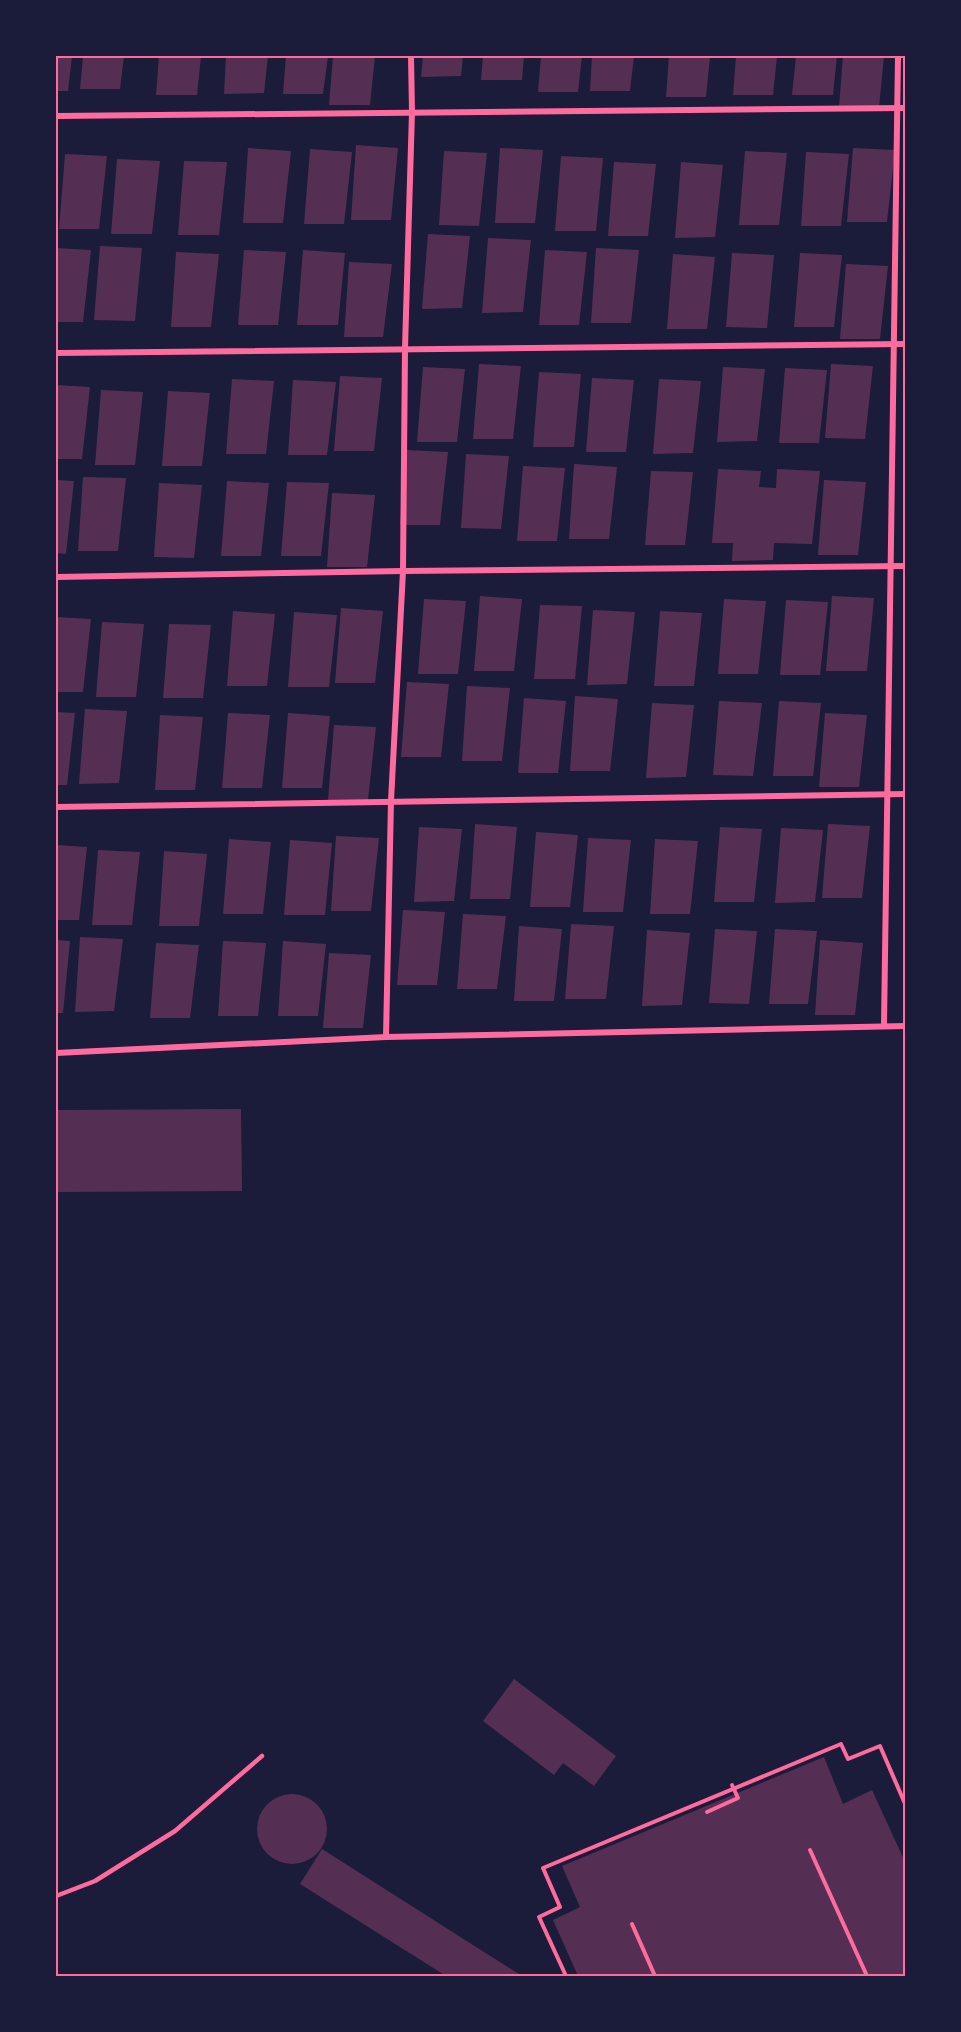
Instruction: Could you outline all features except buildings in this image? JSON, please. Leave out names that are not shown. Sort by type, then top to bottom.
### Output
[{"type":"street","points":[[386,1037],[391,801],[403,571],[405,348],[412,112],[411,56]]},
{"type":"street","points":[[884,1025],[898,56]]},
{"type":"street","points":[[56,116],[906,108]]},
{"type":"street","points":[[56,353],[906,344]]},
{"type":"street","points":[[56,577],[906,566]]},
{"type":"street","points":[[56,807],[906,794]]},
{"type":"street","points":[[56,1053],[386,1037],[906,1026]]},
{"type":"lane","points":[[56,1896],[95,1881],[175,1831],[262,1756]]},
{"type":"path","points":[[566,1977],[539,1917],[560,1907],[543,1868],[841,1744],[848,1760],[880,1746],[906,1806]]},
{"type":"path","points":[[707,1812],[738,1798],[732,1785]]},
{"type":"path","points":[[810,1850],[867,1977]]},
{"type":"path","points":[[632,1924],[655,1977]]}]
